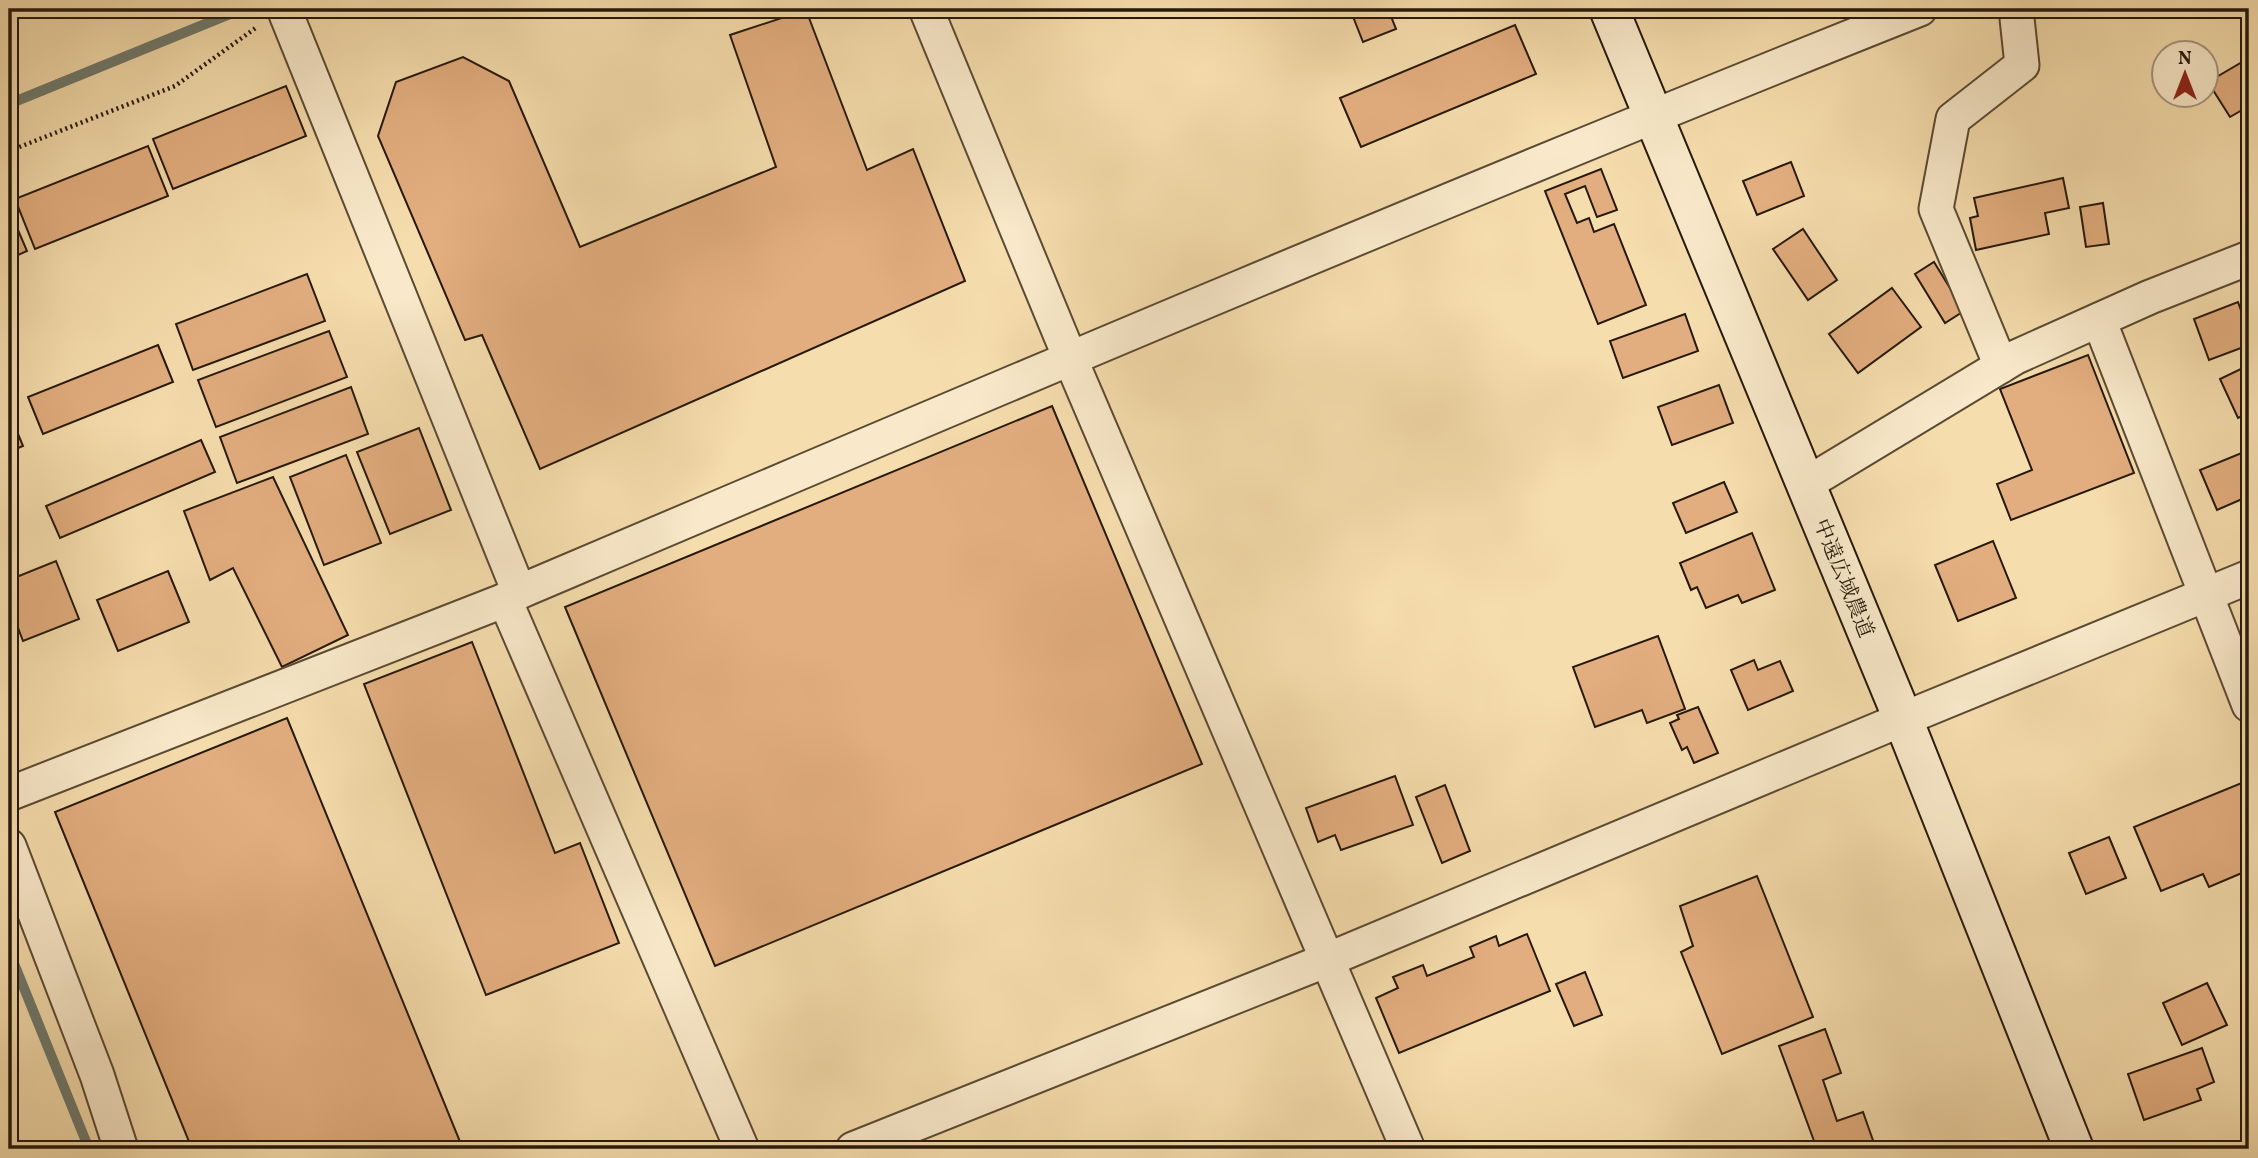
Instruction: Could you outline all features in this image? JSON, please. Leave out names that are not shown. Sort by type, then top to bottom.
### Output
[{"type":"street","points":[[926,9],[1070,358],[1408,1149]]},
{"type":"street","name":"中遠広域農道","points":[[1609,9],[1903,719],[2074,1149]]},
{"type":"street","points":[[9,794],[512,596],[1070,358],[1652,115],[1920,9]]},
{"type":"street","points":[[2001,366],[1936,209],[1953,119],[2022,65],[2016,9]]},
{"type":"street","points":[[273,16],[742,1149]]},
{"type":"street","points":[[1806,484],[2016,357],[2150,297],[2249,258]]},
{"type":"street","points":[[2099,320],[2249,705]]},
{"type":"street","points":[[853,1149],[1327,960],[2249,577]]},
{"type":"street","points":[[9,846],[97,1075],[121,1149]]},
{"type":"path","points":[[9,151],[175,86],[273,16]]},
{"type":"building","points":[[1350,9],[1388,9],[1396,29],[1363,42]]},
{"type":"building","points":[[1404,9],[1429,9],[1407,17]]},
{"type":"building","points":[[806,10],[867,170],[913,149],[965,281],[540,469],[482,335],[465,340],[378,136],[396,82],[463,57],[509,81],[580,247],[776,167],[730,35]]},
{"type":"building","points":[[1515,25],[1536,74],[1361,147],[1340,98]]},
{"type":"building","points":[[2249,58],[2249,106],[2230,117],[2220,101],[2220,75]]},
{"type":"building","points":[[286,86],[306,136],[173,189],[153,139]]},
{"type":"building","points":[[148,146],[168,196],[35,249],[15,199]]},
{"type":"building","points":[[1791,162],[1804,196],[1757,215],[1743,181]]},
{"type":"building","points":[[1601,169],[1617,210],[1597,217],[1585,186],[1565,194],[1577,223],[1589,218],[1594,232],[1614,224],[1646,305],[1598,324],[1545,191]]},
{"type":"building","points":[[2063,178],[2069,208],[2045,213],[2049,234],[1976,250],[1970,218],[1978,216],[1974,198]]},
{"type":"building","points":[[2103,203],[2109,244],[2086,247],[2080,207]]},
{"type":"building","points":[[9,209],[27,251],[9,259]]},
{"type":"building","points":[[1803,229],[1837,280],[1808,300],[1773,249]]},
{"type":"building","points":[[1934,262],[1964,311],[1945,323],[1915,274]]},
{"type":"building","points":[[307,274],[325,321],[193,370],[176,324]]},
{"type":"building","points":[[1892,288],[1921,327],[1858,373],[1829,334]]},
{"type":"building","points":[[2238,302],[2249,333],[2249,345],[2209,360],[2194,319]]},
{"type":"building","points":[[1685,314],[1698,351],[1623,378],[1610,341]]},
{"type":"building","points":[[329,331],[347,377],[216,427],[198,380]]},
{"type":"building","points":[[158,345],[173,382],[43,434],[28,397]]},
{"type":"building","points":[[2088,355],[2134,473],[2011,520],[1997,484],[2032,470],[2000,389]]},
{"type":"building","points":[[2249,365],[2249,413],[2238,418],[2220,379]]},
{"type":"building","points":[[1719,385],[1733,423],[1672,445],[1658,407]]},
{"type":"building","points":[[351,387],[368,434],[237,483],[220,437]]},
{"type":"building","points":[[1052,406],[1202,764],[715,966],[565,607]]},
{"type":"building","points":[[9,412],[23,446],[9,452]]},
{"type":"building","points":[[419,428],[451,510],[390,534],[357,452]]},
{"type":"building","points":[[201,440],[215,472],[60,538],[46,506]]},
{"type":"building","points":[[2249,450],[2249,496],[2217,510],[2200,470]]},
{"type":"building","points":[[346,455],[381,543],[324,565],[290,477]]},
{"type":"building","points":[[273,477],[348,635],[282,667],[233,568],[210,580],[184,511]]},
{"type":"building","points":[[1724,482],[1737,512],[1686,533],[1673,503]]},
{"type":"building","points":[[1752,533],[1775,590],[1742,603],[1738,595],[1706,608],[1697,587],[1691,590],[1680,563]]},
{"type":"building","points":[[1993,541],[2016,598],[1958,621],[1935,565]]},
{"type":"building","points":[[56,561],[79,619],[23,641],[9,604],[9,580]]},
{"type":"building","points":[[168,571],[189,622],[118,651],[97,600]]},
{"type":"building","points":[[1658,636],[1685,709],[1647,723],[1642,710],[1595,727],[1573,667]]},
{"type":"building","points":[[472,642],[555,853],[580,843],[619,943],[486,995],[364,684]]},
{"type":"building","points":[[1754,660],[1758,670],[1780,661],[1793,691],[1748,710],[1731,670]]},
{"type":"building","points":[[1698,707],[1718,753],[1694,763],[1687,747],[1682,750],[1670,723],[1679,719],[1677,715]]},
{"type":"building","points":[[287,718],[463,1149],[192,1149],[55,812]]},
{"type":"building","points":[[1395,776],[1413,825],[1341,850],[1335,835],[1318,842],[1306,808]]},
{"type":"building","points":[[2249,780],[2249,870],[2209,887],[2203,874],[2161,891],[2134,827]]},
{"type":"building","points":[[1445,785],[1470,851],[1442,863],[1416,797]]},
{"type":"building","points":[[2109,837],[2126,878],[2086,894],[2069,853]]},
{"type":"building","points":[[1757,876],[1813,1017],[1722,1054],[1681,952],[1693,946],[1680,906]]},
{"type":"building","points":[[1527,934],[1550,991],[1399,1053],[1376,998],[1398,988],[1393,977],[1423,965],[1427,976],[1474,957],[1470,947],[1496,936],[1499,946]]},
{"type":"building","points":[[1585,972],[1602,1015],[1574,1026],[1556,984]]},
{"type":"building","points":[[2207,983],[2227,1025],[2182,1045],[2163,1003]]},
{"type":"building","points":[[1825,1029],[1841,1073],[1823,1080],[1837,1121],[1863,1112],[1876,1149],[1817,1149],[1779,1046]]},
{"type":"building","points":[[2202,1048],[2214,1082],[2197,1089],[2201,1100],[2144,1120],[2128,1074]]},
{"type":"waterway","points":[[9,104],[242,9]]},
{"type":"waterway","points":[[9,951],[89,1149]]}]
